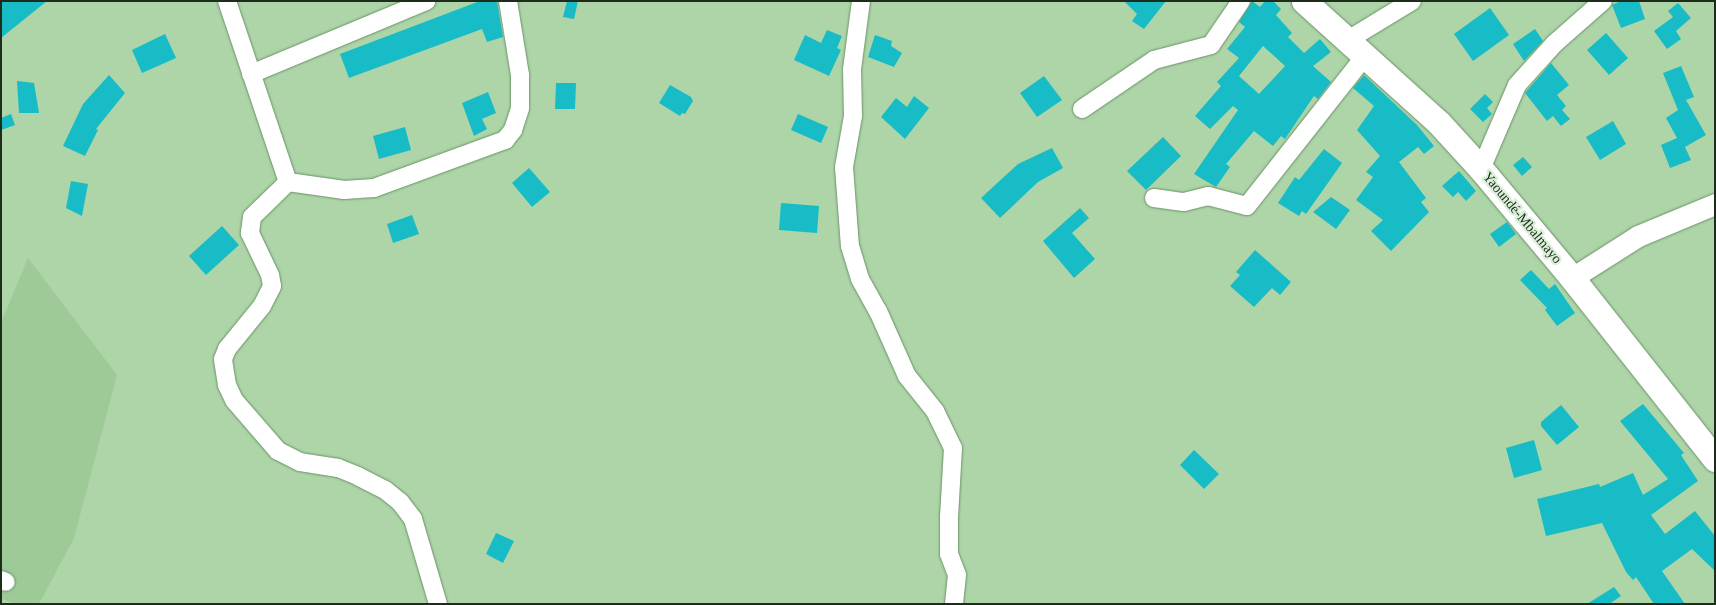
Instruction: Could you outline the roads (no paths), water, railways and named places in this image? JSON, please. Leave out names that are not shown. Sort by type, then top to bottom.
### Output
[{"type":"highway","name":"Yaoundé-Mbalmayo","points":[[1304,1],[1439,123],[1481,169],[1572,278],[1715,459]]},
{"type":"main road","points":[[1572,278],[1638,236],[1715,204]]},
{"type":"street","points":[[226,1],[288,182]]},
{"type":"street","points":[[251,74],[426,1]]},
{"type":"street","points":[[288,182],[344,190],[374,188],[505,140],[513,130],[520,108],[520,75],[508,1]]},
{"type":"street","points":[[861,1],[852,69],[853,116],[844,167],[850,246],[860,279],[878,310],[907,376],[935,411],[954,448],[949,517],[949,554],[957,575],[954,604]]},
{"type":"street","points":[[1082,108],[1154,60],[1212,45],[1241,1]]},
{"type":"street","points":[[1154,198],[1184,202],[1208,196],[1247,206],[1357,48],[1412,1]]},
{"type":"street","points":[[1481,169],[1517,85],[1554,44],[1603,1]]},
{"type":"street","points":[[288,182],[252,217],[250,233],[270,275],[272,286],[262,306],[227,349],[223,359],[227,385],[234,400],[284,455],[300,462],[338,468],[358,476],[385,490],[400,502],[412,519],[438,604]]}]
